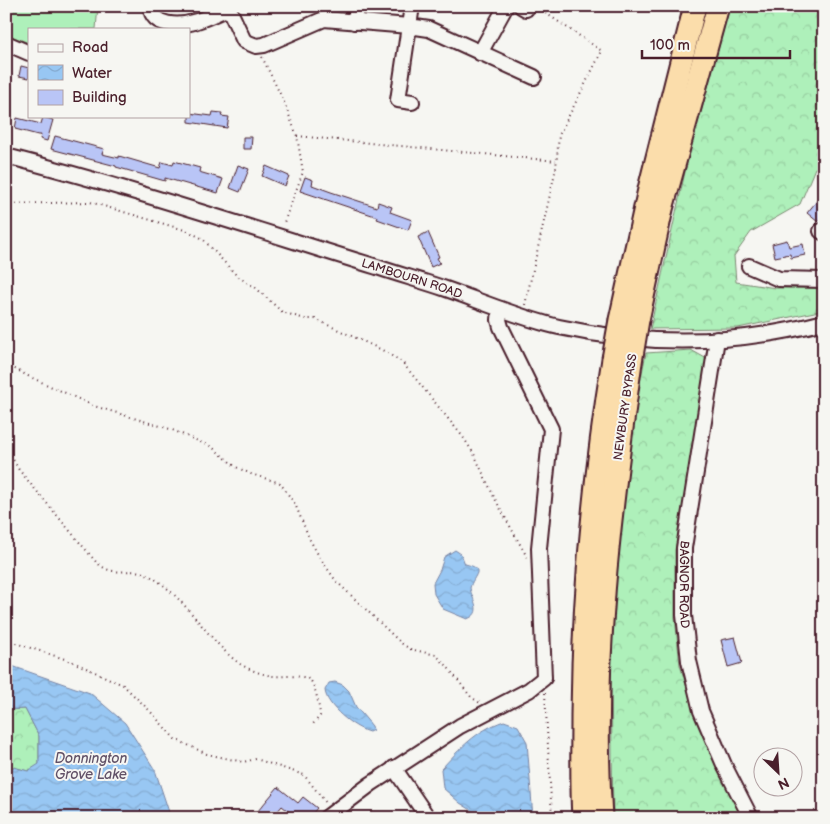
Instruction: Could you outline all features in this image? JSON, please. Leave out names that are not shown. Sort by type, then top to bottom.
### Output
[{"type":"highway","name":"NEWBURY BYPASS","points":[[584,818],[582,707],[586,600],[596,481],[622,360],[650,185],[694,6]]},
{"type":"highway","name":"NEWBURY BYPASS","points":[[629,320],[718,6]]},
{"type":"highway","name":"NEWBURY BYPASS","points":[[601,818],[599,760],[600,692],[606,561],[622,360]]},
{"type":"street","points":[[150,6],[150,13],[153,19],[161,23],[184,24],[197,21],[226,9],[230,11],[244,41],[256,46],[264,45],[324,19],[428,29],[534,77]]},
{"type":"street","points":[[354,22],[357,6]]},
{"type":"street","points":[[399,101],[412,6]]},
{"type":"street","points":[[480,52],[506,6]]},
{"type":"street","points":[[6,43],[28,53]]},
{"type":"street","name":"LAMBOURN ROAD","points":[[6,156],[80,175],[446,289],[500,309],[556,326],[593,334],[663,340],[717,340],[796,330],[824,322]]},
{"type":"street","points":[[750,266],[779,279],[824,280]]},
{"type":"street","points":[[330,815],[394,768],[460,726],[529,690],[544,678],[539,548],[551,429],[501,327],[499,320],[500,309]]},
{"type":"street","name":"BAGNOR ROAD","points":[[717,340],[684,548],[684,615],[689,661],[701,711],[750,818]]},
{"type":"street","points":[[394,768],[428,818]]},
{"type":"path","points":[[523,316],[556,168],[559,135],[602,50],[527,7]]},
{"type":"path","points":[[256,46],[284,102],[297,136],[303,172],[278,237]]},
{"type":"path","points":[[297,136],[556,161]]},
{"type":"path","points":[[6,204],[90,202],[188,231],[203,239],[237,276],[256,288],[282,312],[305,319],[316,319],[382,350],[402,362],[463,437],[474,454],[494,497],[528,558]]},
{"type":"path","points":[[6,364],[94,406],[187,436],[219,452],[236,467],[280,483],[295,504],[310,540],[336,581],[401,643],[410,649],[436,654],[471,697],[485,705]]},
{"type":"path","points":[[6,447],[19,470],[96,562],[111,571],[140,571],[155,579],[240,664],[252,670],[273,676],[309,679],[320,710],[320,716],[312,724]]},
{"type":"path","points":[[6,640],[70,661],[123,685],[150,710],[175,739],[207,754],[243,762],[256,759],[304,775],[330,815]]},
{"type":"path","points":[[544,678],[552,818]]},
{"type":"green space","points":[[6,6],[98,6],[96,28],[28,28],[28,43],[6,34]]},
{"type":"green space","points":[[730,6],[824,6],[824,169],[815,168],[800,204],[751,232],[734,256],[736,282],[776,288],[824,288],[824,310],[738,328],[650,329],[687,163]]},
{"type":"green space","points":[[691,350],[707,359],[709,365],[675,550],[675,617],[680,665],[695,714],[720,770],[745,818],[613,818],[611,680],[615,572],[627,447],[646,353]]},
{"type":"green space","points":[[25,709],[39,736],[39,765],[28,771],[6,765],[6,710]]},
{"type":"water","points":[[455,550],[461,554],[465,564],[477,570],[470,588],[476,610],[467,619],[443,609],[434,594],[433,583],[444,557]]},
{"type":"water","name":"Donnington Grove Lake","points":[[6,664],[90,693],[125,723],[155,770],[171,818],[26,818],[6,815],[6,765],[28,771],[39,764],[39,736],[25,709],[6,710]]},
{"type":"water","points":[[335,682],[343,685],[349,691],[356,707],[372,726],[373,730],[369,732],[356,726],[342,716],[330,703],[325,690],[329,683]]},
{"type":"water","points":[[504,721],[518,726],[527,742],[533,818],[484,818],[460,803],[443,788],[441,769],[462,747],[477,735]]},
{"type":"building","points":[[21,66],[28,68],[28,78],[19,76]]},
{"type":"building","points":[[213,112],[222,113],[221,116],[229,117],[227,128],[189,122],[190,113],[212,116]]},
{"type":"building","points":[[17,118],[41,124],[43,118],[53,120],[47,141],[40,139],[41,135],[15,129]]},
{"type":"building","points":[[55,136],[104,149],[102,154],[119,158],[119,156],[160,168],[162,162],[173,165],[174,161],[200,168],[199,172],[223,179],[218,193],[165,178],[165,181],[51,149]]},
{"type":"building","points":[[243,137],[252,137],[251,149],[243,149]]},
{"type":"building","points":[[238,165],[249,169],[240,192],[230,188]]},
{"type":"building","points":[[266,166],[289,176],[285,186],[262,176]]},
{"type":"building","points":[[305,177],[313,180],[312,185],[331,192],[377,207],[378,202],[392,207],[390,212],[412,220],[408,230],[377,219],[378,217],[300,191]]},
{"type":"building","points":[[824,192],[824,214],[818,222],[807,213]]},
{"type":"building","points":[[428,232],[440,263],[431,267],[418,237]]},
{"type":"building","points":[[787,240],[789,247],[803,244],[805,255],[791,258],[790,254],[775,257],[772,244]]},
{"type":"building","points":[[735,637],[742,663],[728,667],[721,640]]},
{"type":"building","points":[[278,787],[298,803],[303,797],[317,808],[309,818],[297,818],[282,806],[272,818],[252,818]]}]
